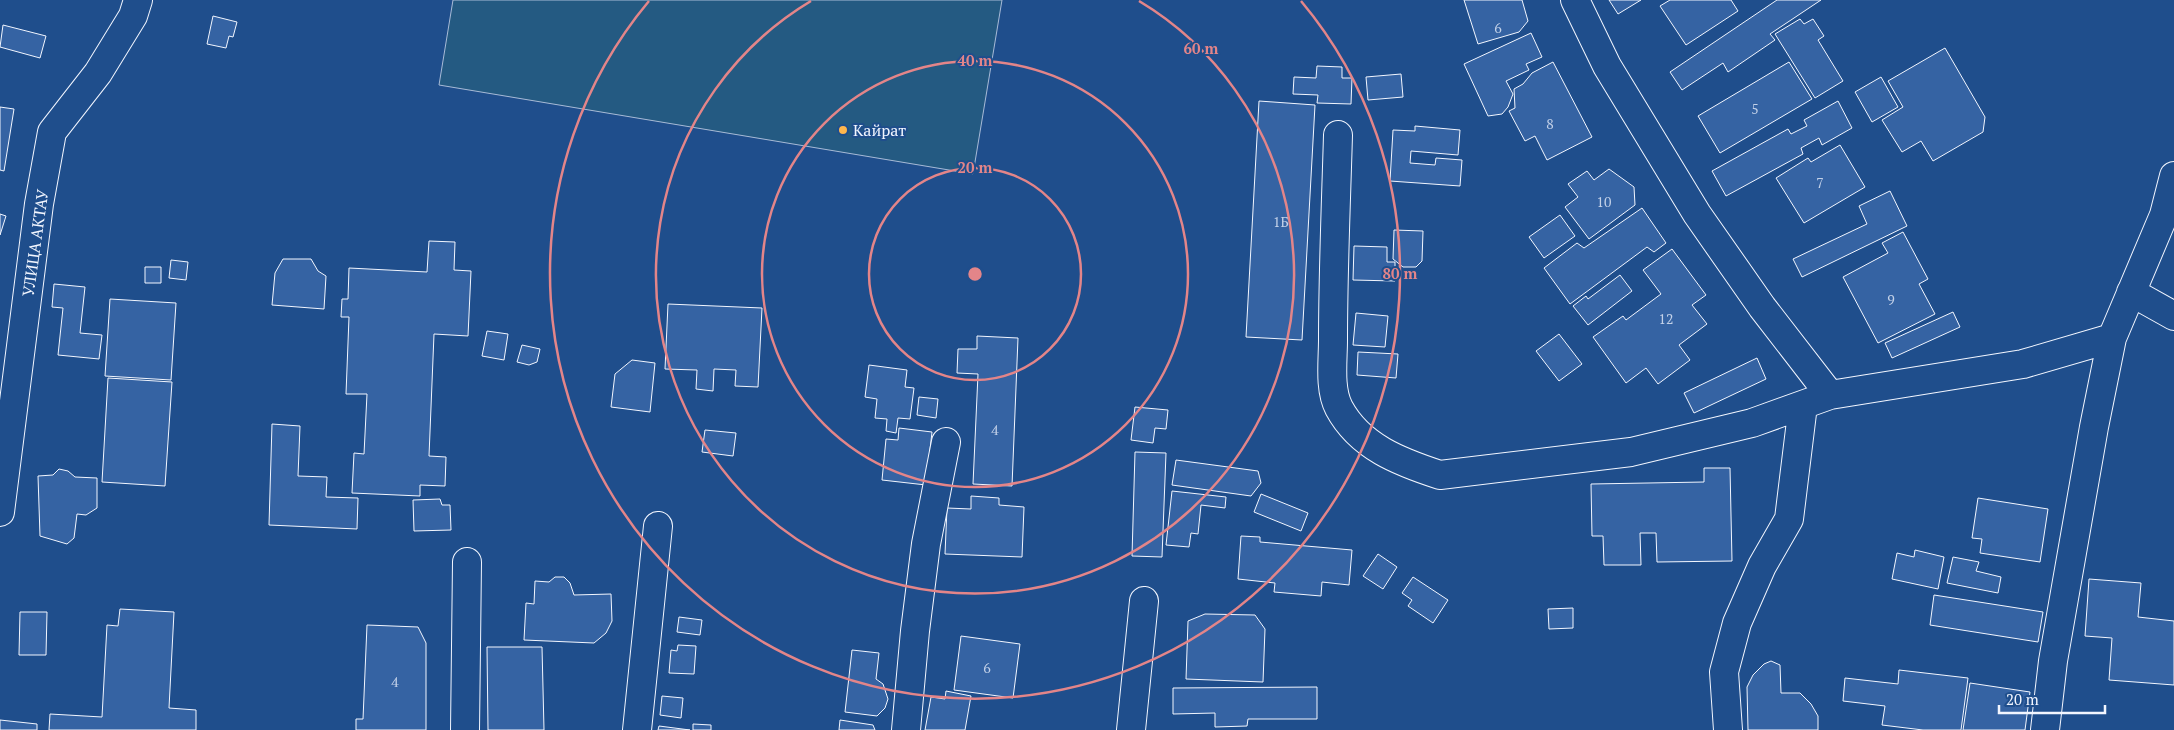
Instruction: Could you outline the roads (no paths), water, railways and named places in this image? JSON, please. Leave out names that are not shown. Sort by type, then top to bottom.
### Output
[{"type":"street","name":"УЛИЦА АКТАУ","points":[[0,512],[39,204],[52,132],[98,73],[133,16],[138,0]]},
{"type":"street","points":[[1575,0],[1607,66],[1697,214],[1762,307],[1830,395]]},
{"type":"street","points":[[1338,134],[1333,383],[1338,406],[1356,433],[1384,454],[1414,467],[1440,474],[1631,452],[1752,423],[1830,395],[2023,364],[2112,338]]},
{"type":"street","points":[[2045,730],[2054,651],[2094,426],[2112,338],[2164,215],[2174,176]]},
{"type":"street","points":[[2131,292],[2174,316]]},
{"type":"street","points":[[1728,730],[1724,672],[1737,623],[1762,566],[1789,519],[1802,405]]},
{"type":"street","points":[[906,730],[915,631],[926,544],[946,442]]},
{"type":"street","points":[[637,730],[658,526]]},
{"type":"street","points":[[465,730],[468,562]]},
{"type":"street","points":[[1131,730],[1144,600]]},
{"type":"place","name":"Кайрат","points":[[843,130]]}]
